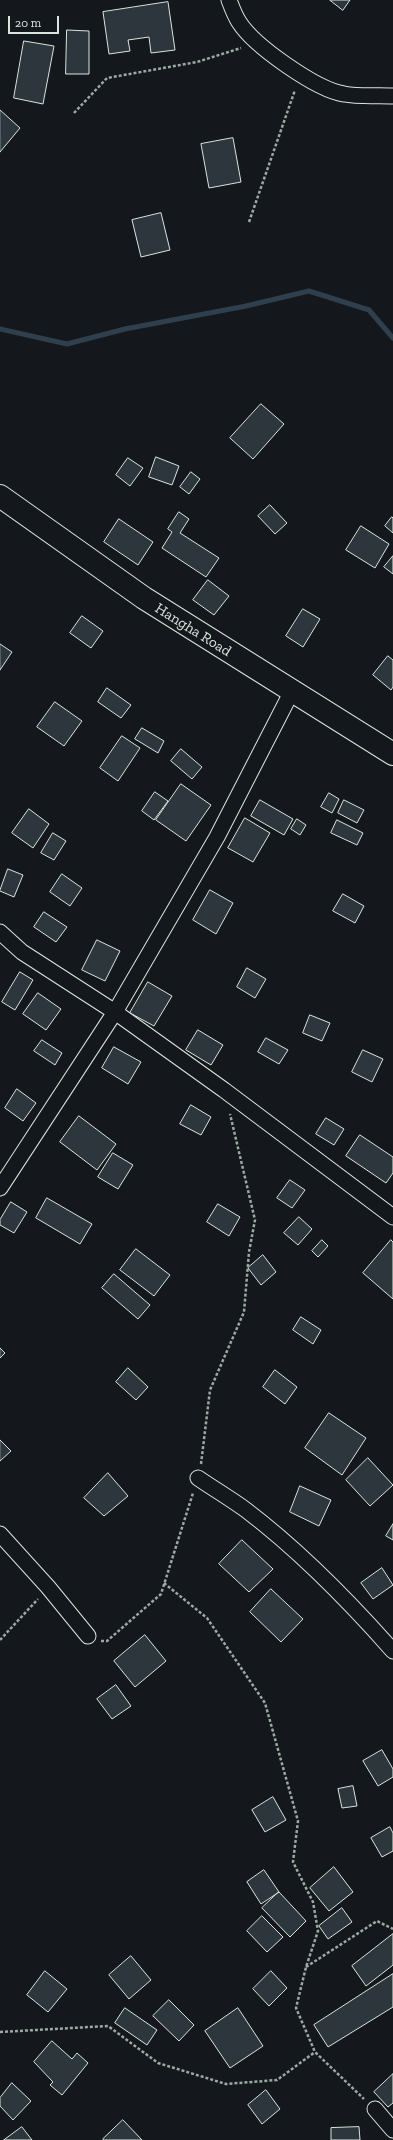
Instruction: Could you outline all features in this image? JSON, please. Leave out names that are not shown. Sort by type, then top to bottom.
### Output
[{"type":"highway","name":"Hangha Road","points":[[0,496],[110,576],[393,754]]},
{"type":"street","points":[[229,0],[240,23],[257,42],[300,74],[322,87],[344,94],[393,96]]},
{"type":"street","points":[[0,1188],[115,1012],[217,837],[292,691]]},
{"type":"street","points":[[0,932],[22,952],[115,1012],[224,1090],[393,1217]]},
{"type":"street","points":[[198,1478],[246,1510],[304,1558],[352,1605],[393,1651]]},
{"type":"street","points":[[0,1534],[48,1587],[88,1636]]},
{"type":"street","points":[[375,2110],[393,2130]]},
{"type":"path","points":[[74,113],[107,78],[197,62],[257,42]]},
{"type":"path","points":[[248,222],[300,74]]},
{"type":"path","points":[[88,1636],[97,1641],[106,1641],[161,1594],[201,1469],[210,1390],[244,1312],[248,1252],[255,1220],[224,1090]]},
{"type":"path","points":[[164,1583],[207,1618],[265,1703],[298,1821],[292,1862],[313,1902],[318,1931],[306,1967],[296,2008],[315,2052],[375,2110]]},
{"type":"path","points":[[0,1640],[48,1587]]},
{"type":"path","points":[[306,1967],[377,1922],[393,1929]]},
{"type":"path","points":[[0,2032],[108,2026],[158,2063],[226,2084],[277,2080],[315,2052]]},
{"type":"building","points":[[330,0],[350,0],[343,10]]},
{"type":"building","points":[[168,2],[175,50],[151,53],[149,37],[128,40],[130,51],[109,54],[103,12]]},
{"type":"building","points":[[67,30],[89,31],[89,74],[66,74]]},
{"type":"building","points":[[24,41],[54,46],[43,104],[14,98]]},
{"type":"building","points":[[0,110],[20,128],[0,152]]},
{"type":"building","points":[[233,138],[241,182],[209,188],[201,144]]},
{"type":"building","points":[[161,213],[170,250],[141,257],[132,220]]},
{"type":"building","points":[[261,404],[284,424],[253,459],[230,438]]},
{"type":"building","points":[[156,457],[179,466],[172,485],[149,477]]},
{"type":"building","points":[[128,458],[143,468],[130,486],[116,475]]},
{"type":"building","points":[[191,472],[200,479],[189,494],[180,487]]},
{"type":"building","points":[[270,505],[287,523],[275,534],[258,516]]},
{"type":"building","points":[[179,512],[189,519],[180,533],[219,558],[206,577],[162,548],[172,532],[168,529]]},
{"type":"building","points":[[392,517],[393,518],[393,533],[385,526]]},
{"type":"building","points":[[119,519],[153,542],[138,565],[104,542]]},
{"type":"building","points":[[361,526],[389,544],[375,568],[346,550]]},
{"type":"building","points":[[393,556],[393,574],[384,567]]},
{"type":"building","points":[[208,580],[229,596],[214,615],[193,600]]},
{"type":"building","points":[[303,609],[320,619],[303,647],[286,636]]},
{"type":"building","points":[[82,616],[103,631],[91,648],[70,633]]},
{"type":"building","points":[[0,644],[12,652],[0,670]]},
{"type":"building","points":[[388,656],[393,660],[393,687],[391,690],[373,675]]},
{"type":"building","points":[[107,688],[131,705],[121,718],[98,702]]},
{"type":"building","points":[[55,702],[82,721],[64,746],[37,727]]},
{"type":"building","points":[[142,728],[164,741],[158,753],[135,739]]},
{"type":"building","points":[[122,736],[140,748],[118,781],[100,768]]},
{"type":"building","points":[[181,749],[202,767],[192,779],[171,761]]},
{"type":"building","points":[[181,784],[211,805],[186,841],[156,820]]},
{"type":"building","points":[[155,792],[168,801],[154,820],[142,811]]},
{"type":"building","points":[[329,793],[339,799],[332,813],[321,807]]},
{"type":"building","points":[[260,800],[293,819],[284,835],[251,816]]},
{"type":"building","points":[[344,800],[364,810],[357,823],[338,813]]},
{"type":"building","points":[[29,809],[49,824],[33,848],[12,833]]},
{"type":"building","points":[[245,818],[270,833],[253,862],[228,848]]},
{"type":"building","points":[[297,819],[306,825],[300,835],[291,829]]},
{"type":"building","points":[[337,820],[363,833],[357,845],[331,833]]},
{"type":"building","points":[[53,833],[66,841],[54,860],[41,853]]},
{"type":"building","points":[[8,869],[23,875],[14,897],[0,891]]},
{"type":"building","points":[[62,874],[82,888],[70,906],[50,892]]},
{"type":"building","points":[[210,890],[233,903],[216,934],[193,920]]},
{"type":"building","points":[[343,894],[364,906],[355,923],[333,911]]},
{"type":"building","points":[[44,912],[67,927],[56,942],[34,927]]},
{"type":"building","points":[[97,940],[120,951],[105,981],[82,970]]},
{"type":"building","points":[[247,968],[266,979],[255,998],[237,987]]},
{"type":"building","points":[[20,972],[33,980],[15,1010],[2,1002]]},
{"type":"building","points":[[148,982],[172,996],[154,1026],[130,1013]]},
{"type":"building","points":[[38,993],[61,1009],[46,1030],[23,1014]]},
{"type":"building","points":[[310,1015],[330,1023],[322,1041],[303,1033]]},
{"type":"building","points":[[198,1030],[223,1045],[211,1065],[186,1050]]},
{"type":"building","points":[[266,1038],[288,1050],[279,1064],[258,1052]]},
{"type":"building","points":[[42,1040],[62,1053],[55,1065],[34,1051]]},
{"type":"building","points":[[114,1047],[141,1062],[128,1084],[102,1068]]},
{"type":"building","points":[[363,1050],[383,1059],[372,1082],[352,1072]]},
{"type":"building","points":[[17,1089],[36,1103],[23,1121],[5,1108]]},
{"type":"building","points":[[191,1105],[211,1117],[201,1135],[180,1124]]},
{"type":"building","points":[[79,1116],[116,1144],[97,1170],[60,1142]]},
{"type":"building","points":[[326,1118],[344,1129],[334,1145],[316,1134]]},
{"type":"building","points":[[360,1135],[393,1157],[393,1173],[386,1183],[346,1156]]},
{"type":"building","points":[[113,1153],[133,1165],[118,1189],[98,1177]]},
{"type":"building","points":[[290,1180],[305,1190],[292,1208],[277,1198]]},
{"type":"building","points":[[47,1198],[92,1224],[80,1244],[36,1218]]},
{"type":"building","points":[[11,1202],[27,1212],[14,1233],[0,1225],[0,1220]]},
{"type":"building","points":[[218,1204],[240,1217],[229,1236],[207,1222]]},
{"type":"building","points":[[299,1217],[312,1229],[298,1245],[284,1233]]},
{"type":"building","points":[[322,1240],[328,1246],[318,1257],[312,1251]]},
{"type":"building","points":[[391,1240],[393,1242],[393,1299],[363,1273]]},
{"type":"building","points":[[136,1249],[170,1275],[154,1296],[120,1270]]},
{"type":"building","points":[[263,1255],[276,1272],[261,1285],[248,1268]]},
{"type":"building","points":[[114,1274],[150,1305],[138,1319],[102,1288]]},
{"type":"building","points":[[301,1317],[321,1330],[313,1344],[293,1330]]},
{"type":"building","points":[[0,1348],[5,1353],[0,1358]]},
{"type":"building","points":[[128,1368],[148,1387],[136,1400],[116,1382]]},
{"type":"building","points":[[275,1370],[297,1387],[285,1404],[263,1387]]},
{"type":"building","points":[[329,1413],[366,1438],[342,1475],[305,1448]]},
{"type":"building","points":[[0,1440],[11,1451],[0,1461]]},
{"type":"building","points":[[368,1458],[393,1485],[370,1506],[346,1480]]},
{"type":"building","points":[[108,1473],[128,1496],[104,1516],[84,1498]]},
{"type":"building","points":[[300,1486],[331,1500],[319,1526],[290,1512]]},
{"type":"building","points":[[393,1524],[393,1540],[386,1536]]},
{"type":"building","points":[[242,1540],[273,1569],[249,1592],[219,1564]]},
{"type":"building","points":[[382,1568],[393,1585],[373,1599],[361,1583]]},
{"type":"building","points":[[271,1589],[303,1619],[281,1642],[250,1612]]},
{"type":"building","points":[[145,1635],[166,1661],[135,1687],[114,1661]]},
{"type":"building","points":[[116,1685],[131,1706],[112,1719],[97,1699]]},
{"type":"building","points":[[382,1750],[393,1769],[393,1777],[378,1786],[363,1761]]},
{"type":"building","points":[[353,1786],[357,1806],[342,1808],[338,1789]]},
{"type":"building","points":[[273,1797],[286,1820],[265,1832],[252,1810]]},
{"type":"building","points":[[390,1827],[393,1833],[393,1851],[382,1857],[371,1838]]},
{"type":"building","points":[[334,1867],[353,1892],[329,1911],[310,1888]]},
{"type":"building","points":[[264,1870],[279,1892],[261,1904],[247,1882]]},
{"type":"building","points":[[279,1892],[306,1921],[290,1937],[262,1908]]},
{"type":"building","points":[[342,1908],[352,1922],[328,1939],[319,1926]]},
{"type":"building","points":[[262,1916],[283,1937],[267,1952],[247,1931]]},
{"type":"building","points":[[393,1934],[393,1965],[366,1986],[352,1966]]},
{"type":"building","points":[[131,1956],[151,1980],[129,1999],[109,1975]]},
{"type":"building","points":[[45,1971],[67,1989],[48,2012],[27,1995]]},
{"type":"building","points":[[271,1971],[287,1988],[269,2006],[253,1989]]},
{"type":"building","points":[[393,1974],[393,2007],[328,2047],[314,2025]]},
{"type":"building","points":[[169,2000],[194,2025],[179,2041],[153,2016]]},
{"type":"building","points":[[125,2008],[157,2030],[147,2045],[115,2023]]},
{"type":"building","points":[[238,2008],[263,2046],[230,2068],[205,2031]]},
{"type":"building","points":[[52,2041],[72,2059],[77,2053],[88,2063],[62,2095],[50,2085],[53,2082],[34,2062]]},
{"type":"building","points":[[393,2074],[393,2103],[388,2107],[374,2092]]},
{"type":"building","points":[[12,2083],[31,2101],[13,2120],[0,2106],[0,2098]]},
{"type":"building","points":[[266,2090],[280,2109],[262,2124],[248,2105]]},
{"type":"building","points":[[123,2120],[142,2140],[103,2140],[103,2139]]},
{"type":"building","points":[[22,2127],[32,2140],[4,2140]]},
{"type":"building","points":[[359,2127],[360,2140],[331,2140],[331,2128]]},
{"type":"waterway","points":[[0,329],[67,344],[125,329],[246,306],[309,291],[369,310],[393,338]]}]
